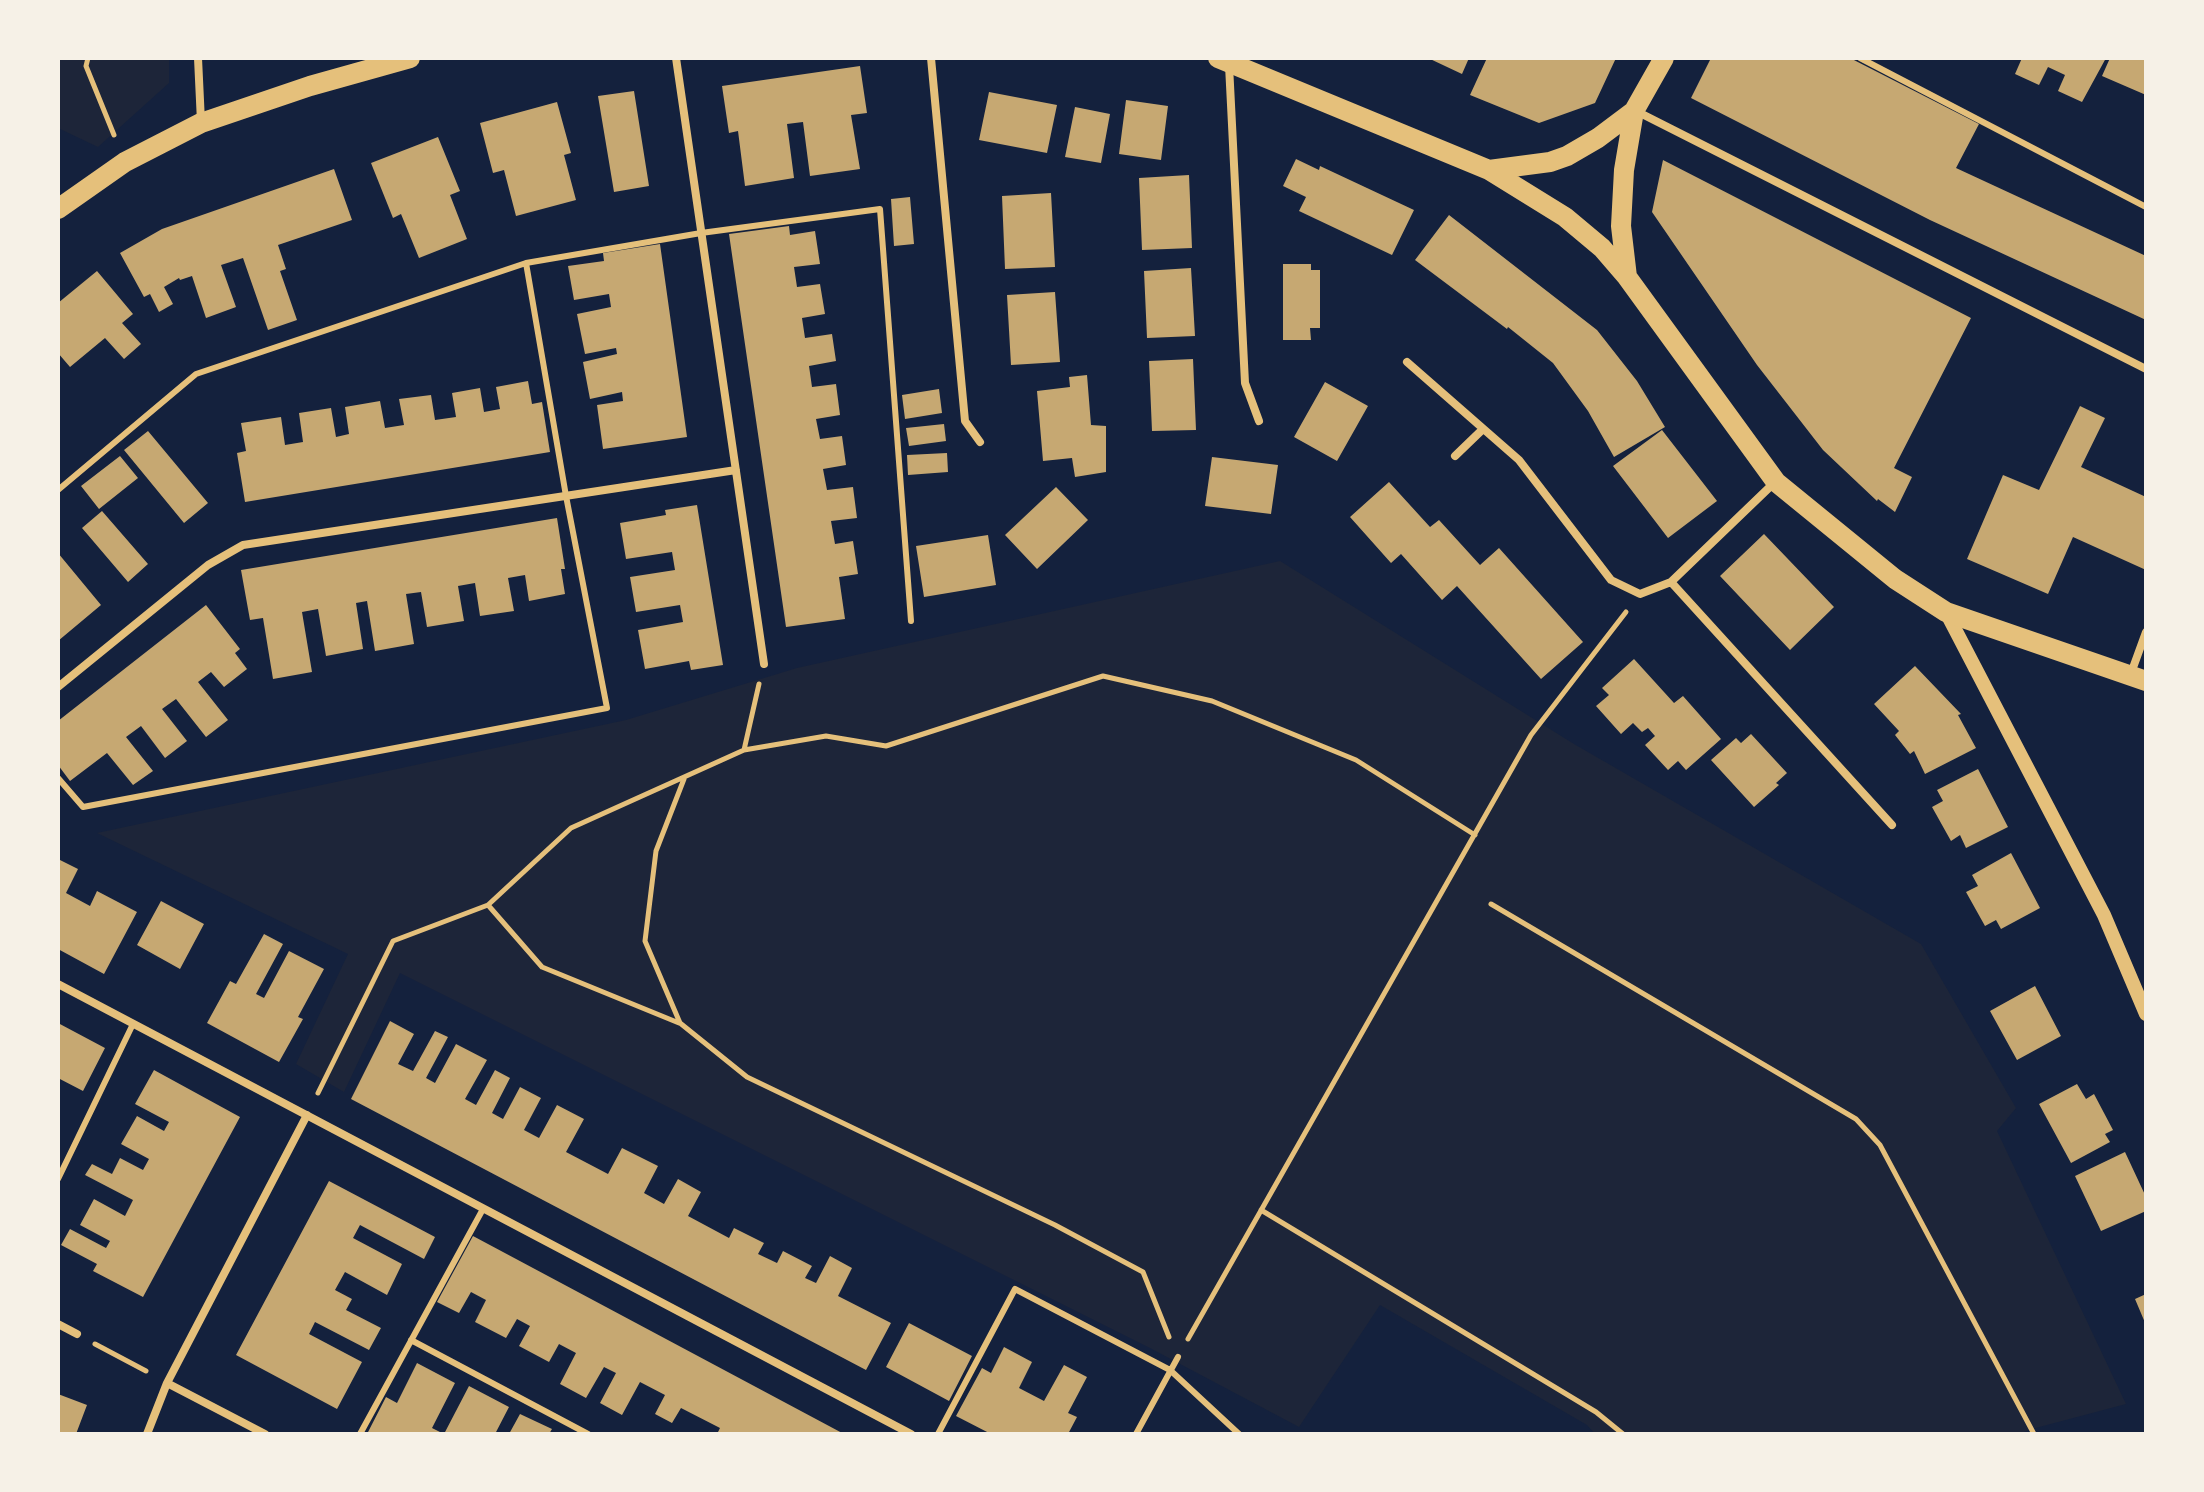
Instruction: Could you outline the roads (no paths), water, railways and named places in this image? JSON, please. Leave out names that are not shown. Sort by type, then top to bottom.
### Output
[{"type":"main road","points":[[58,209],[125,162],[201,123],[310,86],[410,58]]},
{"type":"main road","points":[[1627,277],[1621,196],[1634,111],[1664,58]]},
{"type":"main road","points":[[1224,60],[1489,170],[1565,217],[1602,248],[1627,277],[1776,482],[1895,579],[1946,612],[2138,678]]},
{"type":"main road","points":[[1489,170],[1550,162],[1567,156],[1634,111]]},
{"type":"street","points":[[198,58],[201,123]]},
{"type":"street","points":[[676,58],[764,664]]},
{"type":"street","points":[[931,58],[965,421],[980,442]]},
{"type":"street","points":[[1224,60],[1245,383],[1259,421]]},
{"type":"street","points":[[1634,111],[2146,369]]},
{"type":"street","points":[[1407,362],[1519,460],[1611,580],[1640,594],[1671,582],[1776,482]]},
{"type":"street","points":[[1455,456],[1483,429]]},
{"type":"street","points":[[58,687],[208,565],[243,545],[736,470]]},
{"type":"street","points":[[1671,582],[1892,825]]},
{"type":"street","points":[[1946,612],[2104,915],[2146,1014]]},
{"type":"street","points":[[2138,678],[2146,632]]},
{"type":"street","points":[[58,984],[911,1434]]},
{"type":"street","points":[[147,1434],[167,1383],[307,1115]]},
{"type":"street","points":[[58,1324],[77,1334]]},
{"type":"street","points":[[167,1383],[265,1434]]},
{"type":"lane","points":[[1860,58],[2146,207]]},
{"type":"lane","points":[[58,490],[196,374],[526,263],[701,233],[880,209],[911,621]]},
{"type":"lane","points":[[58,778],[83,807],[607,708],[526,263]]},
{"type":"lane","points":[[58,1179],[133,1024]]},
{"type":"lane","points":[[360,1434],[483,1209]]},
{"type":"lane","points":[[938,1434],[1015,1289],[1170,1370],[1239,1434]]},
{"type":"lane","points":[[411,1340],[588,1434]]},
{"type":"lane","points":[[1136,1434],[1178,1357]]}]
